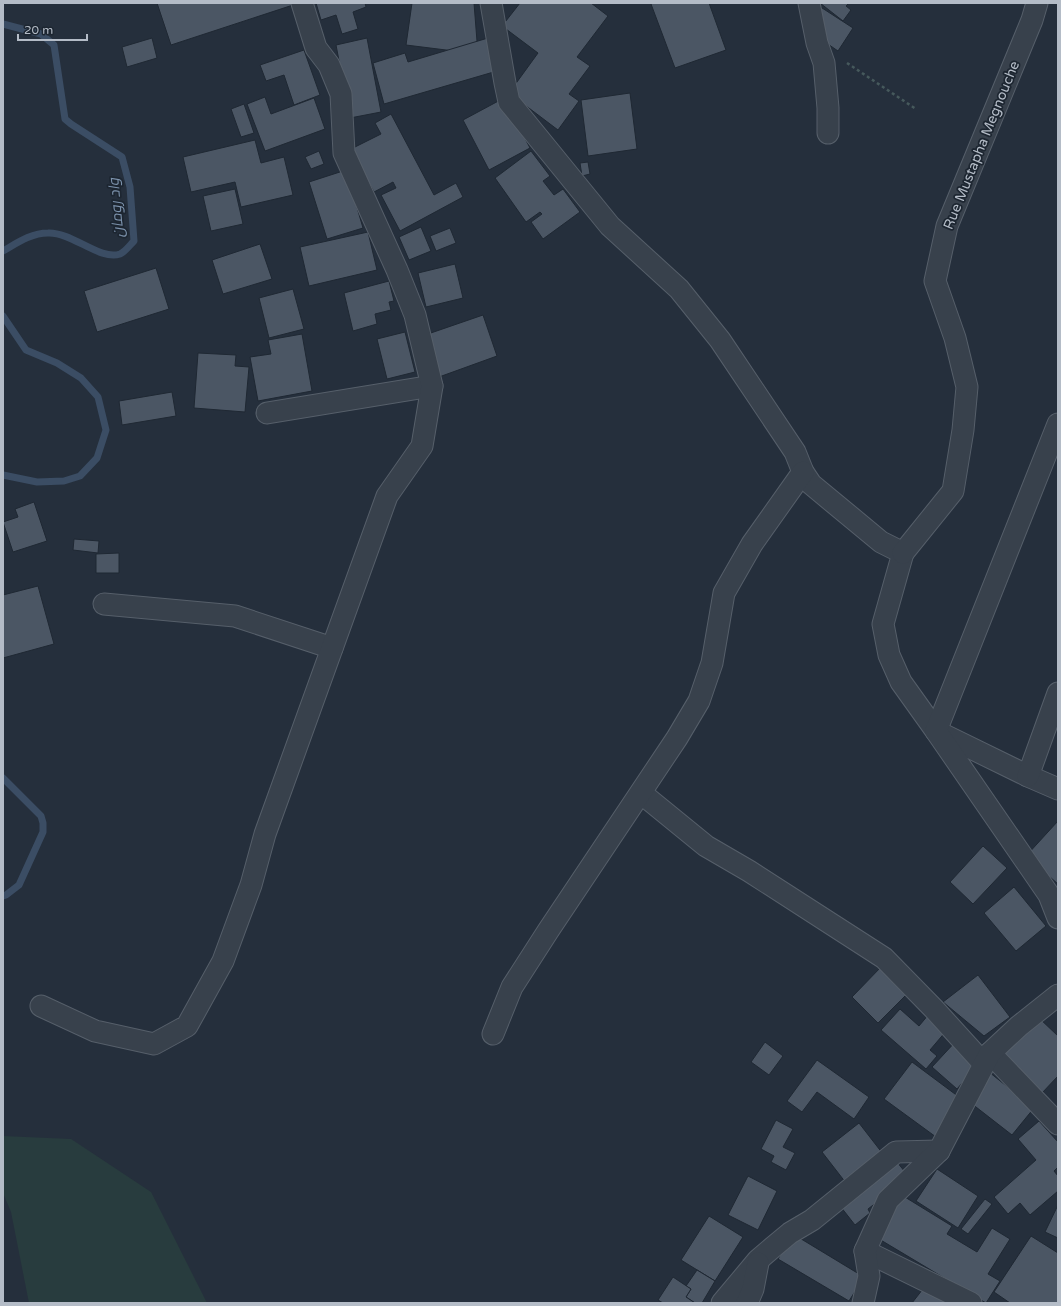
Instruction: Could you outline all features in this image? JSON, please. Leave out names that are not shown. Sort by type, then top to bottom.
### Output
[{"type":"street","points":[[41,1006],[95,1031],[154,1044],[187,1026],[223,961],[251,885],[265,834],[387,496],[422,446],[432,386],[412,308],[397,270],[344,153],[341,94],[329,65],[316,48],[302,3]]},
{"type":"street","points":[[491,3],[509,102],[610,226],[679,289],[720,340],[795,452],[803,472],[811,484],[882,542],[903,553],[883,624],[888,655],[901,682],[1049,895],[1058,918]]},
{"type":"street","points":[[809,3],[817,43],[824,64],[828,108],[828,133]]},
{"type":"street","name":"Rue Mustapha Megnouche","points":[[903,553],[953,491],[963,430],[967,387],[955,338],[935,281],[947,226],[1032,20],[1037,3]]},
{"type":"street","points":[[266,413],[432,386]]},
{"type":"street","points":[[936,731],[1058,424]]},
{"type":"street","points":[[493,1034],[512,987],[677,738],[699,701],[712,663],[724,594],[752,544],[803,472]]},
{"type":"street","points":[[104,604],[235,616],[332,648]]},
{"type":"street","points":[[1028,776],[1058,693]]},
{"type":"street","points":[[936,731],[1058,789]]},
{"type":"street","points":[[641,793],[706,846],[749,871],[884,958],[934,1009],[1058,1124]]},
{"type":"street","points":[[863,1303],[869,1276],[865,1251],[888,1200],[939,1151],[987,1058],[1019,1026],[1058,995]]},
{"type":"street","points":[[722,1303],[758,1260],[790,1233],[812,1220],[896,1152],[939,1151]]},
{"type":"street","points":[[865,1251],[971,1303]]},
{"type":"street","points":[[747,1303],[753,1289],[758,1260]]},
{"type":"path","points":[[817,43],[916,109]]},
{"type":"green space","points":[[3,1136],[71,1139],[151,1192],[207,1303],[29,1303],[11,1212],[3,1193]]},
{"type":"building","points":[[157,3],[292,3],[293,5],[171,45]]},
{"type":"building","points":[[316,3],[365,3],[366,7],[353,12],[358,29],[342,34],[336,15],[321,20]]},
{"type":"building","points":[[412,3],[474,3],[478,54],[406,45]]},
{"type":"building","points":[[520,3],[591,3],[608,16],[577,57],[590,66],[569,94],[579,101],[558,130],[509,93],[538,53],[502,26]]},
{"type":"building","points":[[709,3],[726,50],[675,68],[651,4]]},
{"type":"building","points":[[820,3],[849,3],[846,6],[851,10],[843,21]]},
{"type":"building","points":[[819,6],[853,28],[838,51],[822,40]]},
{"type":"building","points":[[152,38],[157,58],[127,67],[122,47]]},
{"type":"building","points":[[367,38],[381,112],[350,118],[336,45]]},
{"type":"building","points":[[488,38],[497,71],[384,104],[373,63],[405,53],[408,62]]},
{"type":"building","points":[[304,50],[320,95],[294,105],[284,75],[266,81],[260,65]]},
{"type":"building","points":[[630,93],[637,149],[588,156],[581,100]]},
{"type":"building","points":[[265,97],[271,114],[314,98],[325,129],[265,151],[247,104]]},
{"type":"building","points":[[504,98],[530,148],[489,170],[463,120]]},
{"type":"building","points":[[244,104],[254,133],[241,137],[231,109]]},
{"type":"building","points":[[391,114],[434,195],[456,183],[463,197],[400,231],[381,195],[396,188],[393,182],[374,192],[351,149],[381,134],[375,123]]},
{"type":"building","points":[[255,140],[261,163],[284,157],[293,195],[241,207],[235,182],[191,192],[183,157]]},
{"type":"building","points":[[319,151],[324,164],[311,169],[305,157]]},
{"type":"building","points":[[531,151],[550,176],[543,181],[554,195],[563,189],[580,212],[543,239],[531,222],[542,214],[540,212],[526,222],[495,178]]},
{"type":"building","points":[[588,162],[590,174],[582,176],[580,163]]},
{"type":"building","points":[[346,170],[363,228],[327,239],[309,182]]},
{"type":"building","points":[[235,189],[243,224],[211,231],[203,196]]},
{"type":"building","points":[[421,227],[431,251],[409,260],[399,237]]},
{"type":"building","points":[[450,228],[456,243],[436,251],[430,236]]},
{"type":"building","points":[[368,232],[377,270],[309,286],[300,247]]},
{"type":"building","points":[[260,244],[272,279],[223,294],[212,260]]},
{"type":"building","points":[[455,264],[463,298],[426,307],[418,273]]},
{"type":"building","points":[[156,268],[169,309],[97,332],[84,291]]},
{"type":"building","points":[[389,281],[394,301],[389,302],[391,310],[375,314],[377,324],[353,331],[344,293]]},
{"type":"building","points":[[293,289],[304,329],[269,338],[259,298]]},
{"type":"building","points":[[483,315],[497,356],[439,377],[425,335]]},
{"type":"building","points":[[405,332],[415,372],[387,379],[377,339]]},
{"type":"building","points":[[302,334],[312,391],[258,401],[250,357],[271,354],[268,340]]},
{"type":"building","points":[[198,353],[236,355],[235,366],[249,367],[245,412],[194,408]]},
{"type":"building","points":[[172,392],[176,416],[122,425],[119,401]]},
{"type":"building","points":[[34,502],[47,541],[13,552],[3,522],[18,517],[15,509]]},
{"type":"building","points":[[74,539],[99,541],[98,553],[73,550]]},
{"type":"building","points":[[119,553],[119,573],[96,573],[96,554]]},
{"type":"building","points":[[38,586],[54,644],[3,658],[3,595]]},
{"type":"building","points":[[1058,821],[1058,884],[1026,856]]},
{"type":"building","points":[[983,846],[1007,868],[973,904],[950,882]]},
{"type":"building","points":[[1014,887],[1046,926],[1016,951],[984,913]]},
{"type":"building","points":[[881,967],[908,993],[878,1023],[852,997]]},
{"type":"building","points":[[978,975],[1010,1017],[984,1036],[943,1002]]},
{"type":"building","points":[[900,1009],[919,1026],[929,1014],[947,1030],[930,1050],[937,1056],[926,1069],[881,1030]]},
{"type":"building","points":[[1038,1017],[1058,1036],[1058,1076],[1042,1093],[1002,1057]]},
{"type":"building","points":[[957,1040],[981,1061],[957,1089],[932,1067]]},
{"type":"building","points":[[765,1042],[783,1056],[769,1075],[751,1062]]},
{"type":"building","points":[[817,1060],[869,1097],[854,1119],[817,1092],[802,1112],[787,1101]]},
{"type":"building","points":[[912,1062],[963,1100],[936,1137],[884,1099]]},
{"type":"building","points":[[989,1072],[1034,1108],[1012,1135],[967,1100]]},
{"type":"building","points":[[776,1120],[793,1129],[783,1147],[795,1153],[786,1170],[771,1162],[774,1156],[761,1149]]},
{"type":"building","points":[[1039,1121],[1058,1142],[1058,1167],[1054,1171],[1058,1176],[1058,1191],[1030,1215],[1020,1203],[1008,1214],[994,1197],[1036,1160],[1018,1139]]},
{"type":"building","points":[[859,1123],[883,1154],[846,1183],[822,1152]]},
{"type":"building","points":[[893,1157],[909,1177],[868,1209],[870,1213],[855,1225],[837,1202]]},
{"type":"building","points":[[937,1169],[978,1196],[958,1228],[916,1201]]},
{"type":"building","points":[[748,1176],[777,1191],[758,1230],[728,1215]]},
{"type":"building","points":[[900,1194],[952,1226],[947,1234],[977,1252],[992,1228],[1010,1239],[988,1274],[1000,1281],[986,1303],[874,1236]]},
{"type":"building","points":[[985,1199],[992,1204],[968,1234],[961,1229]]},
{"type":"building","points":[[1058,1205],[1058,1238],[1045,1232]]},
{"type":"building","points":[[709,1216],[743,1237],[715,1281],[681,1260]]},
{"type":"building","points":[[793,1234],[864,1277],[849,1301],[778,1259]]},
{"type":"building","points":[[1031,1236],[1058,1253],[1058,1303],[1010,1303],[994,1292]]},
{"type":"building","points":[[697,1270],[715,1281],[702,1303],[695,1303],[686,1297],[691,1289],[686,1286]]},
{"type":"building","points":[[673,1277],[691,1289],[686,1297],[695,1303],[663,1303],[658,1300]]},
{"type":"building","points":[[926,1285],[949,1303],[912,1303]]},
{"type":"waterway","name":"واد رومان","points":[[3,24],[41,34],[54,45],[65,119],[122,157],[130,187],[134,241],[122,253],[112,255],[104,254],[67,237],[57,234],[42,233],[24,239],[3,251]]},
{"type":"waterway","name":"واد رومان","points":[[3,316],[26,350],[57,363],[81,378],[98,397],[106,430],[97,458],[80,476],[64,481],[37,482],[3,475]]},
{"type":"waterway","name":"واد رومان","points":[[3,778],[41,816],[43,823],[43,832],[19,885],[3,896]]}]
